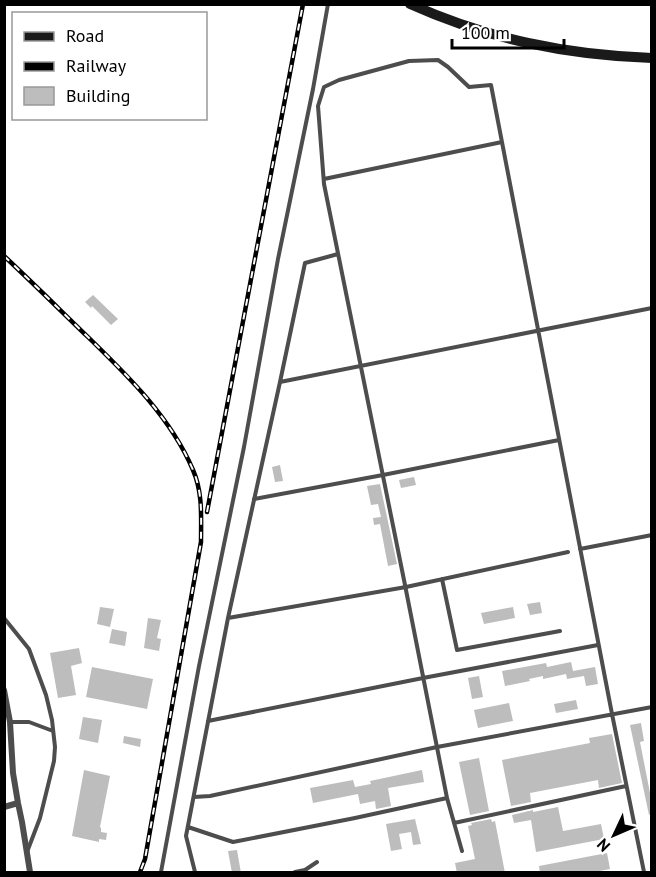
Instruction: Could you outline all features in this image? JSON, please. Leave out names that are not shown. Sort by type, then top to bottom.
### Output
[{"type":"street","points":[[410,4],[464,26],[529,44],[596,55],[651,58]]},
{"type":"street","points":[[4,690],[10,722],[13,773],[30,873]]},
{"type":"street","points":[[4,807],[18,803]]},
{"type":"lane","points":[[161,873],[328,4]]},
{"type":"lane","points":[[462,850],[447,798],[338,254],[324,179],[318,106],[324,87],[339,80],[409,61],[438,60],[470,87],[491,85],[644,873]]},
{"type":"lane","points":[[324,179],[502,142]]},
{"type":"lane","points":[[195,873],[186,836],[228,618],[305,263],[338,254]]},
{"type":"lane","points":[[280,382],[651,308]]},
{"type":"lane","points":[[254,499],[559,440]]},
{"type":"lane","points":[[580,549],[651,535]]},
{"type":"lane","points":[[228,618],[406,587],[568,552]]},
{"type":"lane","points":[[442,579],[457,650],[560,631]]},
{"type":"lane","points":[[4,618],[29,649],[33,658],[46,694],[55,747],[54,761],[40,818],[27,852]]},
{"type":"lane","points":[[208,721],[598,645]]},
{"type":"lane","points":[[194,797],[210,796],[437,747],[651,707]]},
{"type":"lane","points":[[10,722],[29,722],[53,732]]},
{"type":"lane","points":[[454,823],[626,786]]},
{"type":"lane","points":[[188,827],[233,842],[447,798]]},
{"type":"lane","points":[[296,873],[317,862]]},
{"type":"building","points":[[93,295],[118,319],[111,325],[85,302]]},
{"type":"building","points":[[280,465],[283,481],[275,482],[272,467]]},
{"type":"building","points":[[414,477],[416,485],[401,488],[399,480]]},
{"type":"building","points":[[380,484],[397,564],[388,566],[380,524],[374,525],[373,518],[381,517],[378,504],[371,505],[367,486]]},
{"type":"building","points":[[540,602],[542,613],[530,615],[527,604]]},
{"type":"building","points":[[100,607],[114,609],[110,627],[97,624]]},
{"type":"building","points":[[513,607],[515,618],[484,624],[481,613]]},
{"type":"building","points":[[148,618],[161,620],[157,638],[161,639],[159,651],[144,648]]},
{"type":"building","points":[[112,629],[127,632],[125,646],[109,643]]},
{"type":"building","points":[[79,648],[82,663],[71,666],[76,695],[58,698],[50,653]]},
{"type":"building","points":[[571,662],[573,671],[595,667],[598,684],[586,686],[584,676],[567,679],[566,674],[543,679],[543,676],[505,686],[502,671],[546,663],[547,667]]},
{"type":"building","points":[[92,667],[153,679],[147,709],[86,697]]},
{"type":"building","points":[[479,676],[483,697],[472,699],[468,678]]},
{"type":"building","points":[[576,700],[578,709],[556,713],[554,704]]},
{"type":"building","points":[[509,703],[513,721],[478,728],[474,710]]},
{"type":"building","points":[[83,717],[102,720],[98,743],[79,739]]},
{"type":"building","points":[[641,723],[644,741],[640,742],[651,798],[651,814],[649,815],[630,725]]},
{"type":"building","points":[[612,734],[622,783],[599,788],[598,780],[530,793],[531,802],[511,806],[502,760],[590,743],[589,738]]},
{"type":"building","points":[[124,736],[141,739],[140,747],[123,743]]},
{"type":"building","points":[[479,758],[489,811],[470,815],[459,762]]},
{"type":"building","points":[[84,770],[110,776],[100,827],[101,832],[107,833],[106,840],[99,839],[99,842],[72,836]]},
{"type":"building","points":[[422,770],[424,782],[388,788],[391,806],[376,809],[375,801],[360,804],[358,794],[313,803],[310,788],[353,780],[355,787],[371,784],[370,781]]},
{"type":"building","points":[[558,807],[563,831],[601,824],[604,839],[536,852],[531,820],[514,823],[512,815]]},
{"type":"building","points":[[415,819],[421,844],[413,845],[411,832],[399,834],[402,849],[391,851],[386,824]]},
{"type":"building","points":[[491,819],[492,822],[495,821],[505,873],[457,873],[455,863],[475,859],[468,826],[472,825],[471,823]]},
{"type":"building","points":[[237,850],[241,873],[232,873],[228,851]]},
{"type":"building","points":[[607,853],[610,869],[589,873],[540,873],[539,866]]},
{"type":"railway","points":[[207,512],[303,4]]},
{"type":"railway","points":[[4,256],[148,399],[184,451],[198,487],[201,505],[201,542],[145,859],[140,872]]}]
